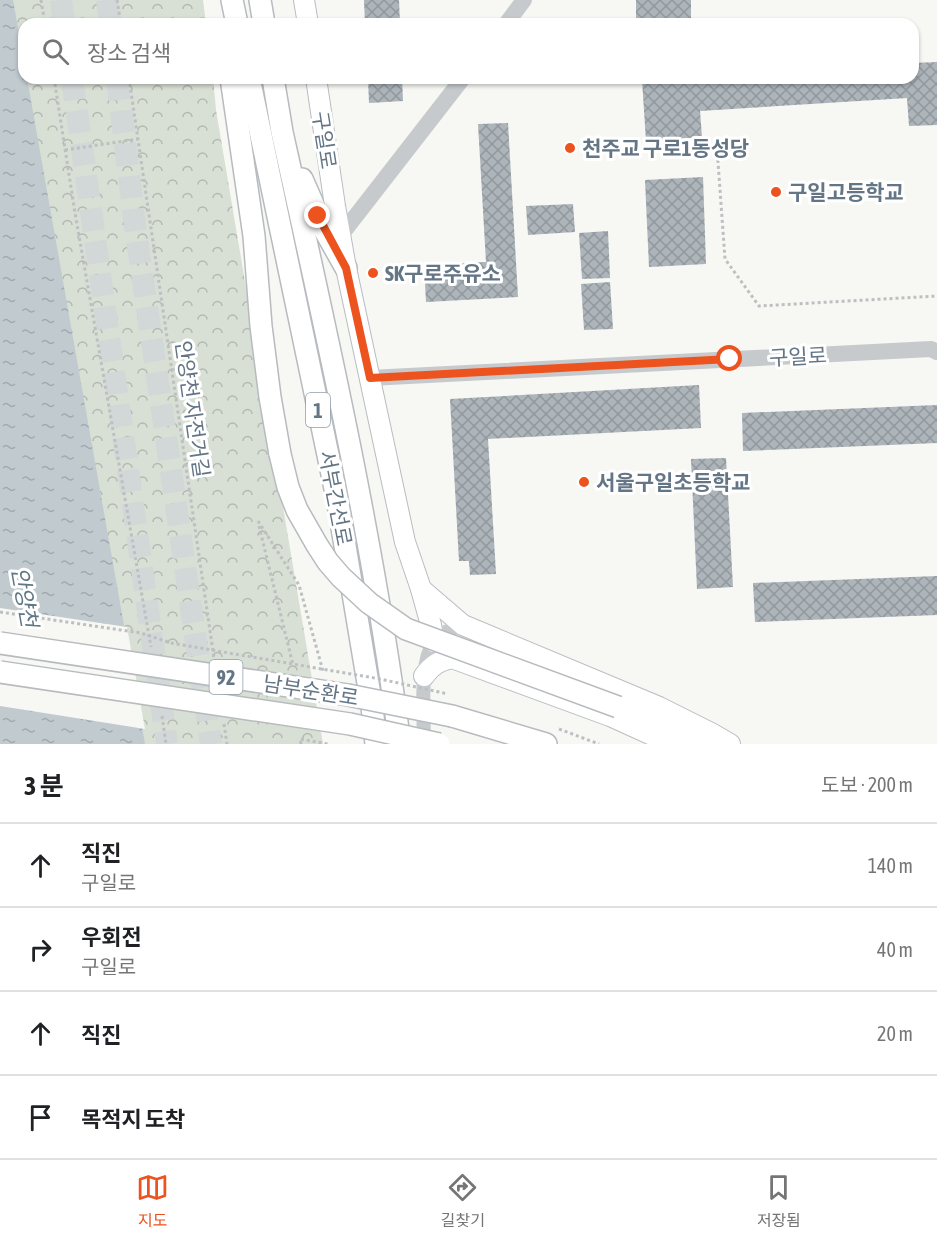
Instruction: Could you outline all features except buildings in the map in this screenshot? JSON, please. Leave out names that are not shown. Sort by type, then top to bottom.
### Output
[{"type":"main road","points":[[230,18],[231,0]]},
{"type":"main road","points":[[231,0],[236,18]]},
{"type":"main road","points":[[260,0],[263,18]]},
{"type":"main road","points":[[304,0],[307,18]]},
{"type":"main road","points":[[232,84],[254,236],[261,326],[270,397],[280,454],[288,487],[297,510],[328,562],[369,603],[406,629],[618,707],[700,744]]},
{"type":"main road","name":"서부간선로","points":[[250,84],[337,498],[372,707],[376,744]]},
{"type":"main road","name":"서부간선로","points":[[274,84],[282,132],[359,493],[400,744]]},
{"type":"main road","name":"구일로","points":[[317,84],[346,268],[405,542],[421,589],[434,642]]},
{"type":"main road","points":[[282,132],[324,228],[346,268]]},
{"type":"main road","points":[[421,589],[463,625],[660,707],[730,744]]},
{"type":"main road","name":"남부순환로","points":[[0,643],[348,695],[452,716],[546,744]]},
{"type":"main road","points":[[424,676],[440,661],[453,658],[610,716],[672,744]]},
{"type":"main road","name":"남부순환로","points":[[0,672],[350,724],[439,744]]},
{"type":"street","points":[[510,18],[524,0]]},
{"type":"street","points":[[341,235],[459,84]]},
{"type":"street","name":"구일로","points":[[370,378],[931,349],[937,352]]},
{"type":"street","points":[[424,744],[424,676],[430,649],[447,629],[463,625]]},
{"type":"path","points":[[41,0],[44,18]]},
{"type":"path","points":[[117,0],[120,18]]},
{"type":"path","points":[[55,84],[151,650]]},
{"type":"path","name":"안양천 자전거길","points":[[130,84],[214,661]]},
{"type":"path","points":[[65,150],[138,139]]},
{"type":"path","points":[[717,148],[725,259],[759,306],[937,296]]},
{"type":"path","points":[[293,665],[258,521],[299,585],[323,675]]},
{"type":"path","points":[[0,612],[141,633],[171,643],[380,679],[450,694]]},
{"type":"path","points":[[223,720],[226,744]]},
{"type":"path","points":[[162,721],[166,744]]},
{"type":"path","points":[[301,744],[300,739],[328,744]]},
{"type":"green space","points":[[0,0],[203,0],[205,18],[18,18],[18,84],[214,84],[216,110],[323,744],[0,744]]},
{"type":"water","name":"안양천","points":[[0,0],[13,0],[18,28],[18,84],[28,84],[145,744],[0,744]]},
{"type":"pier","points":[[0,608],[127,627],[145,729],[0,706]]},
{"type":"tunnel","points":[[61,0],[63,18]]},
{"type":"tunnel","points":[[107,0],[109,18]]},
{"type":"tunnel","points":[[73,84],[167,744]]},
{"type":"tunnel","points":[[118,84],[135,226],[211,744]]},
{"type":"place","name":"천주교 구로1동성당","points":[[570,148]]},
{"type":"place","name":"구일고등학교","points":[[776,192]]},
{"type":"place","name":"SK구로주유소","points":[[373,273]]},
{"type":"place","name":"서울구일초등학교","points":[[584,482]]},
{"type":"route","points":[[318,216],[346,268],[370,378],[730,359]]}]
